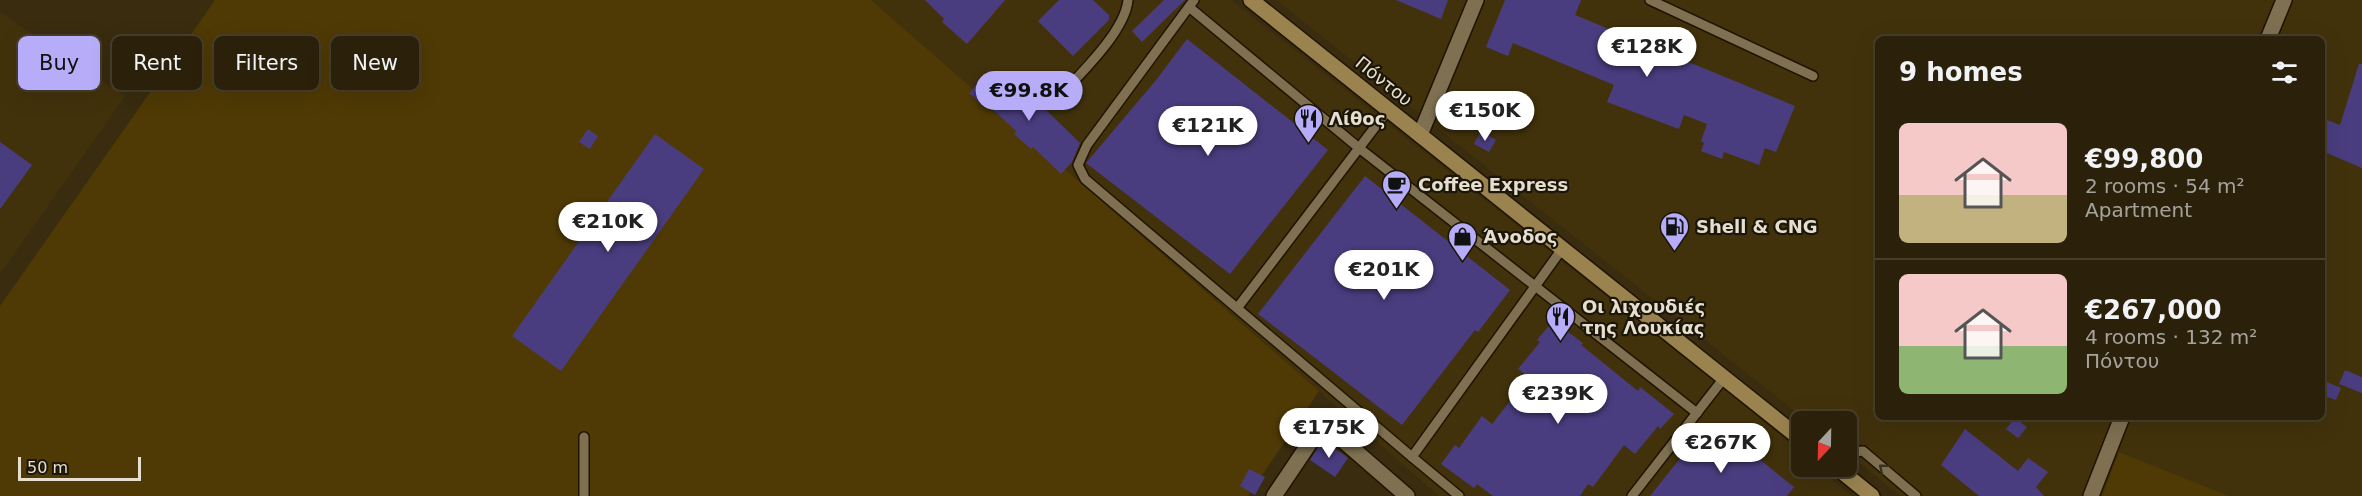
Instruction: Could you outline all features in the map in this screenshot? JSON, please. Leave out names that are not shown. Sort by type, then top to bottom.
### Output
[{"type":"street","name":"Πόντου","points":[[1251,0],[1791,431]]},
{"type":"street","points":[[1420,135],[1476,0]]},
{"type":"street","points":[[2269,36],[2284,0]]},
{"type":"street","points":[[2091,496],[2121,420]]},
{"type":"street","points":[[1274,496],[1315,435],[1327,430],[1338,436],[1407,496]]},
{"type":"street","points":[[1849,477],[1872,496]]},
{"type":"lane","points":[[1057,99],[1117,30],[1127,10],[1128,0]]},
{"type":"lane","points":[[1650,0],[1813,76]]},
{"type":"lane","points":[[1459,496],[1085,179],[1078,165],[1086,145],[1191,3],[1359,148],[1697,413]]},
{"type":"lane","points":[[1238,307],[1388,110]]},
{"type":"lane","points":[[1412,457],[1562,249]]},
{"type":"lane","points":[[1632,496],[1724,378]]},
{"type":"lane","points":[[584,437],[584,496]]},
{"type":"lane","points":[[1857,452],[1863,451],[1916,496]]},
{"type":"shaded area","points":[[215,0],[871,0],[1319,391],[1248,496],[0,496],[0,306],[152,90],[202,90],[202,36],[190,36]]},
{"type":"shaded area","points":[[871,0],[1231,0],[1743,404],[1791,445],[1791,477],[1829,477],[1852,496],[1439,496]]},
{"type":"shaded area","points":[[1276,0],[2362,0],[2362,496],[2229,496],[2119,452],[2102,496],[1900,496],[1857,461],[1857,411],[1794,411]]},
{"type":"shaded area","points":[[0,12],[36,36],[18,36],[18,90],[100,90],[100,79],[112,87],[112,90],[125,96],[0,274]]},
{"type":"shaded area","points":[[2119,452],[2229,496],[2102,496]]},
{"type":"building","points":[[925,0],[1005,0],[967,44],[942,22],[944,19]]},
{"type":"building","points":[[1059,0],[1093,0],[1109,15],[1109,20],[1073,56],[1038,21]]},
{"type":"building","points":[[1164,0],[1185,0],[1142,42],[1132,31]]},
{"type":"building","points":[[1396,0],[1448,0],[1441,19]]},
{"type":"building","points":[[1505,0],[1581,0],[1575,15],[1795,106],[1776,152],[1765,148],[1759,165],[1724,152],[1722,159],[1701,151],[1704,143],[1701,141],[1707,124],[1684,115],[1679,129],[1607,102],[1614,85],[1513,43],[1508,56],[1486,47]]},
{"type":"building","points":[[1187,39],[1328,150],[1230,274],[1086,163],[1157,79]]},
{"type":"building","points":[[2359,64],[2362,64],[2362,168],[2325,152],[2325,119],[2340,125]]},
{"type":"building","points":[[989,70],[1034,112],[1041,105],[1080,143],[1072,162],[1061,174],[1033,147],[1031,149],[1014,134],[1016,131],[988,105],[979,102],[969,93]]},
{"type":"building","points":[[588,129],[598,136],[590,149],[579,142]]},
{"type":"building","points":[[1481,131],[1496,140],[1489,152],[1474,144]]},
{"type":"building","points":[[655,134],[704,169],[561,371],[512,336]]},
{"type":"building","points":[[0,142],[32,165],[0,209]]},
{"type":"building","points":[[1365,176],[1510,290],[1478,332],[1475,330],[1402,425],[1258,314]]},
{"type":"building","points":[[1553,321],[1583,343],[1581,345],[1638,391],[1640,387],[1674,414],[1660,429],[1658,426],[1635,454],[1624,445],[1593,487],[1588,484],[1580,496],[1493,496],[1477,484],[1474,488],[1441,464],[1455,445],[1459,448],[1482,416],[1492,424],[1529,377],[1518,369],[1540,342],[1537,340]]},
{"type":"building","points":[[2345,370],[2362,377],[2362,393],[2339,384]]},
{"type":"building","points":[[2325,381],[2341,388],[2336,400],[2325,396]]},
{"type":"building","points":[[2013,420],[2018,420],[2027,427],[2018,438],[2006,429]]},
{"type":"building","points":[[1965,429],[2018,471],[2028,458],[2048,472],[2036,487],[2044,496],[1979,496],[1941,465]]},
{"type":"building","points":[[1702,431],[1729,453],[1738,442],[1794,487],[1787,496],[1650,496]]},
{"type":"building","points":[[1325,441],[1348,458],[1335,477],[1310,460],[1321,443]]},
{"type":"building","points":[[1249,469],[1265,477],[1255,495],[1240,486]]},
{"type":"place","name":"Λίθος","points":[[1308,144]]},
{"type":"place","name":"Coffee Express","points":[[1397,210]]},
{"type":"place","name":"Shell & CNG","points":[[1675,252]]},
{"type":"place","name":"Άνοδος","points":[[1462,262]]},
{"type":"place","name":"Οι λιχουδιές της Λουκίας","points":[[1561,342]]}]
